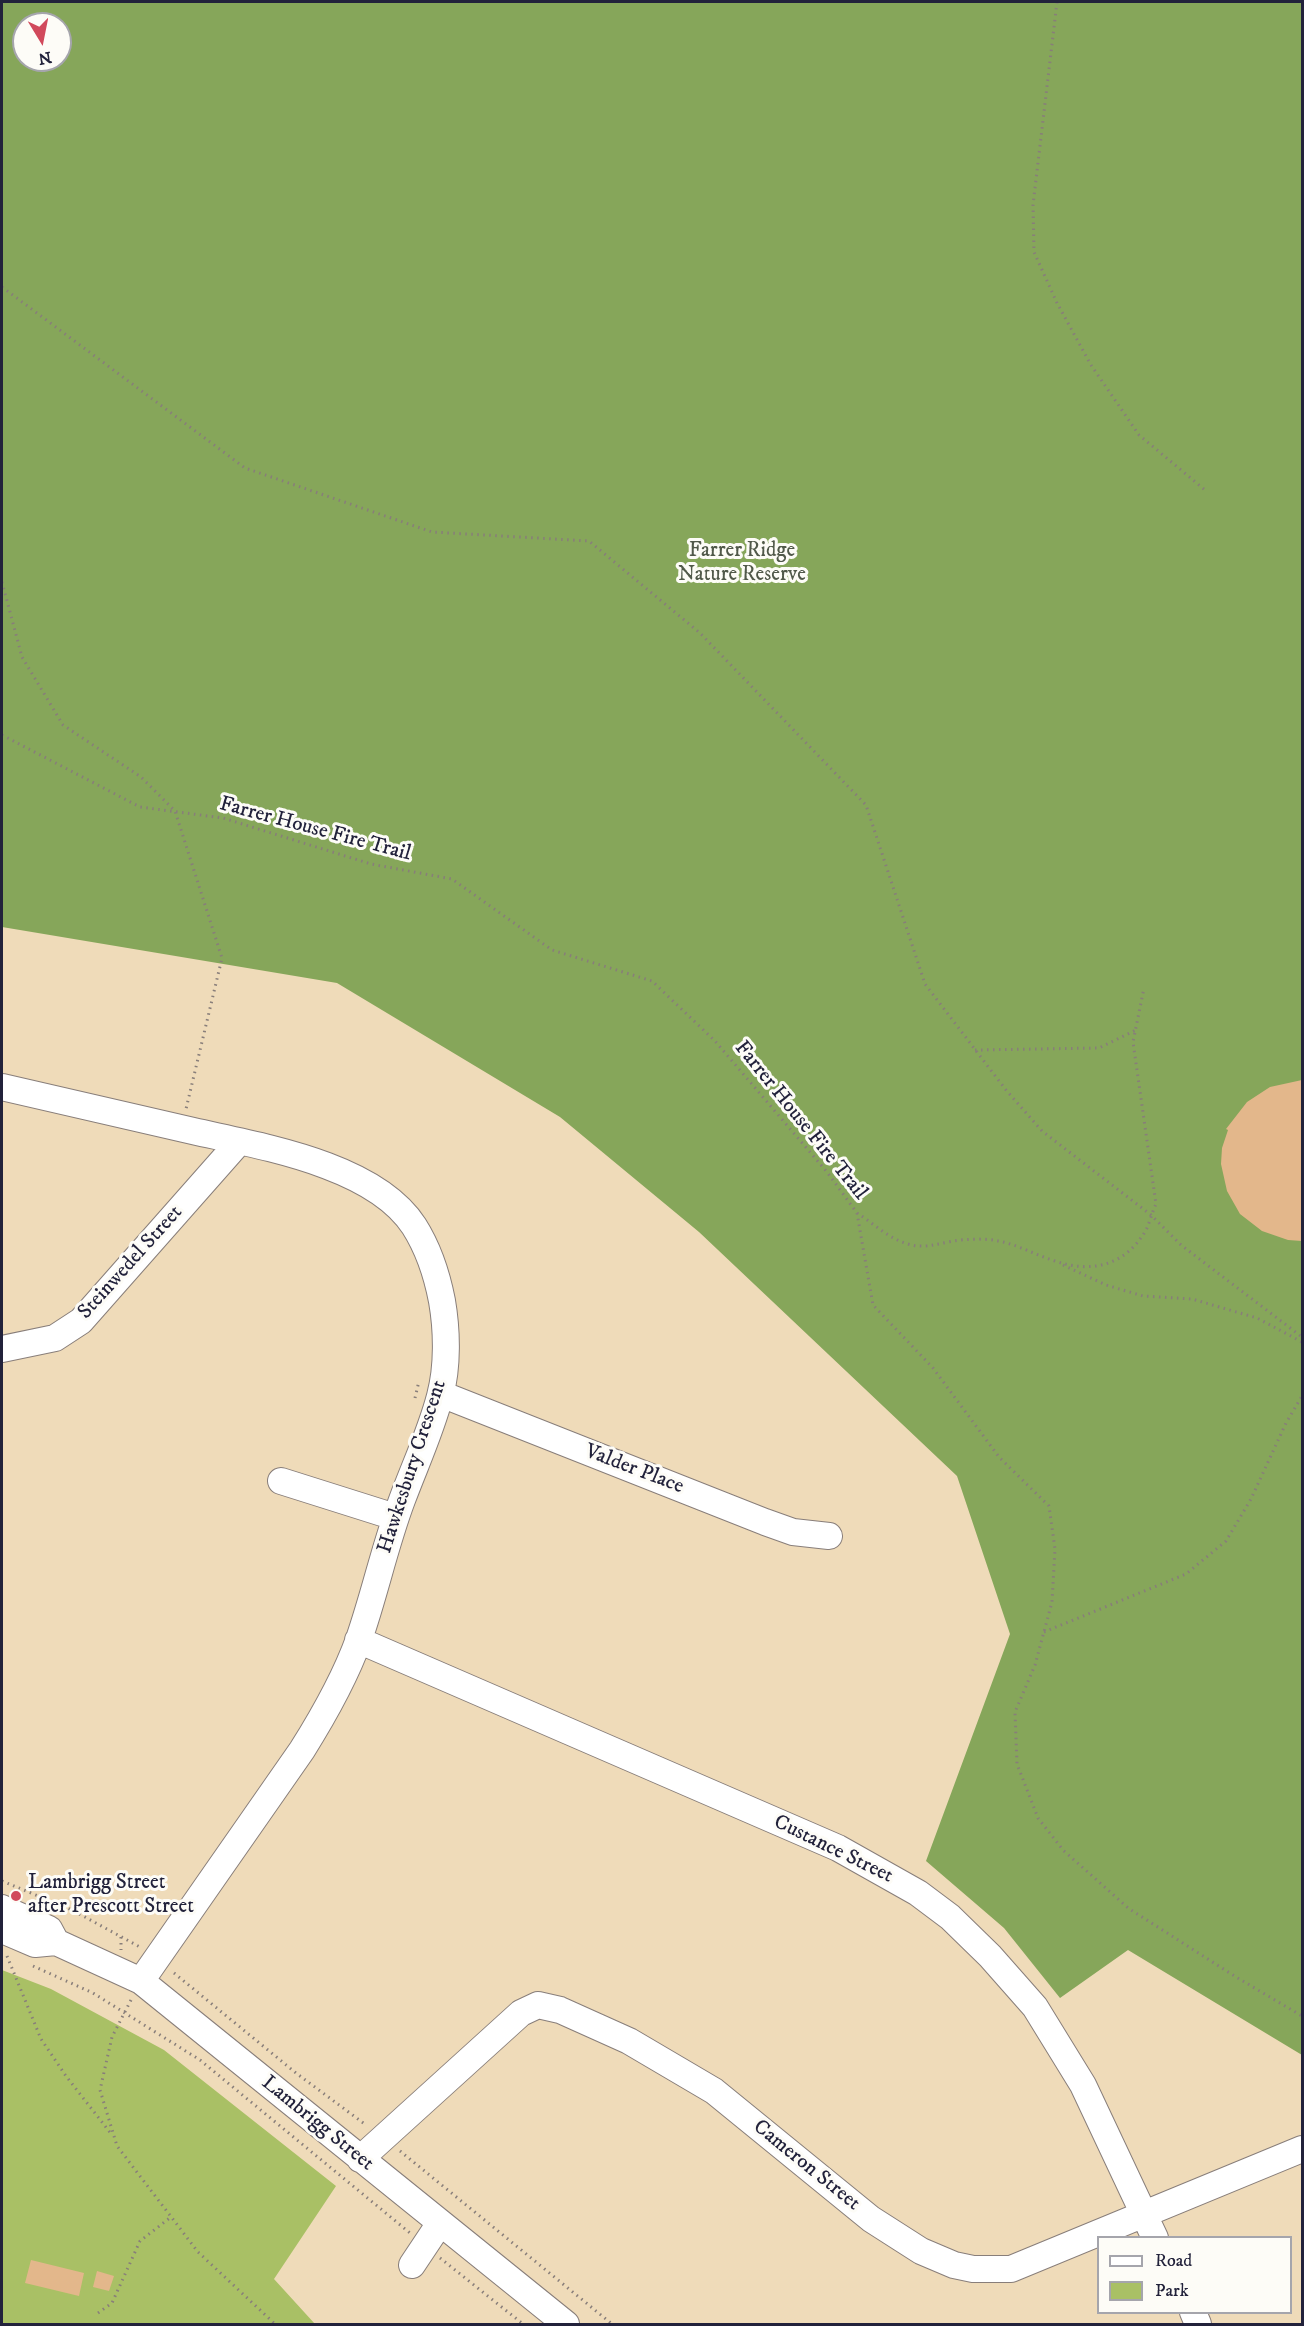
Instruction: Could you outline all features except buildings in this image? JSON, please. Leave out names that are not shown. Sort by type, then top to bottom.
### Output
[{"type":"street","name":"Hawkesbury Crescent","points":[[2,1087],[239,1142],[345,1171],[393,1203],[413,1225],[428,1254],[439,1284],[446,1324],[441,1394],[396,1517],[358,1641],[322,1718],[141,1980]]},
{"type":"street","name":"Steinwedel Street","points":[[2,1349],[55,1338],[81,1321],[239,1142]]},
{"type":"street","name":"Valder Place","points":[[441,1394],[765,1522],[793,1532],[829,1536]]},
{"type":"street","points":[[281,1481],[396,1517]]},
{"type":"street","name":"Custance Street","points":[[358,1641],[838,1848],[918,1893],[950,1917],[990,1956],[1035,2007],[1083,2085],[1154,2236]]},
{"type":"street","name":"Lambrigg Street","points":[[2,1908],[49,1929],[56,1942]]},
{"type":"street","name":"Lambrigg Street","points":[[4,1942],[35,1944],[56,1942],[141,1980],[566,2325]]},
{"type":"street","name":"Cameron Street","points":[[360,2159],[520,2013],[538,2005],[560,2010],[628,2041],[714,2091],[871,2219],[921,2252],[954,2265],[973,2269],[1011,2269],[1302,2149]]},
{"type":"street","points":[[418,2255],[440,2223]]},
{"type":"path","points":[[1057,2],[1033,205],[1034,252],[1057,303],[1090,364],[1139,435],[1205,490]]},
{"type":"path","points":[[2,287],[245,468],[432,532],[589,541],[700,633],[866,805],[925,984],[1006,1090],[1042,1131],[1151,1215],[1180,1245],[1302,1337]]},
{"type":"path","points":[[2,582],[22,657],[63,725],[141,777],[175,811],[222,958],[181,1128]]},
{"type":"path","name":"Farrer House Fire Trail","points":[[2,735],[140,807],[223,818],[371,864],[452,879],[552,950],[652,981],[715,1041],[827,1173],[857,1213],[873,1305],[933,1368],[999,1457],[1049,1506],[1055,1549],[1052,1602],[1035,1665],[1015,1712],[1017,1764],[1038,1818],[1064,1850],[1128,1908],[1302,2016]]},
{"type":"path","points":[[857,1213],[906,1244],[921,1247],[937,1246],[953,1241],[998,1241],[1079,1268],[1095,1268],[1110,1263],[1134,1247],[1147,1228],[1156,1204],[1133,1042],[1144,988]]},
{"type":"path","points":[[975,1050],[1099,1048],[1136,1030]]},
{"type":"path","points":[[1056,1262],[1106,1286],[1143,1296],[1192,1299],[1257,1318],[1302,1342]]},
{"type":"path","points":[[1044,1632],[1186,1574],[1226,1541],[1251,1499],[1286,1423],[1302,1396]]},
{"type":"path","points":[[2,1881],[72,1911],[148,1952],[296,2073],[383,2137],[612,2325]]},
{"type":"path","points":[[2,1952],[4,1942]]},
{"type":"path","points":[[4,1942],[17,1959]]},
{"type":"path","points":[[4,1942],[41,2039],[66,2076],[114,2137]]},
{"type":"path","points":[[28,1964],[93,1993],[200,2060],[418,2255],[523,2325]]},
{"type":"path","points":[[141,1980],[112,2037],[100,2090],[117,2146],[198,2252],[275,2325]]},
{"type":"path","points":[[98,2313],[112,2303],[140,2241],[171,2217]]},
{"type":"path","points":[[111,2284],[119,2286]]},
{"type":"green space","name":"Farrer Ridge Nature Reserve","points":[[2,2],[1302,2],[1302,2055],[1128,1950],[1060,1998],[1004,1928],[926,1861],[1010,1634],[957,1476],[699,1232],[560,1117],[337,983],[2,927]]},
{"type":"green space","points":[[2,1970],[51,1989],[164,2050],[336,2186],[274,2279],[315,2324],[2,2324]]},
{"type":"place","name":"Lambrigg Street after Prescott Street","points":[[16,1896]]}]
